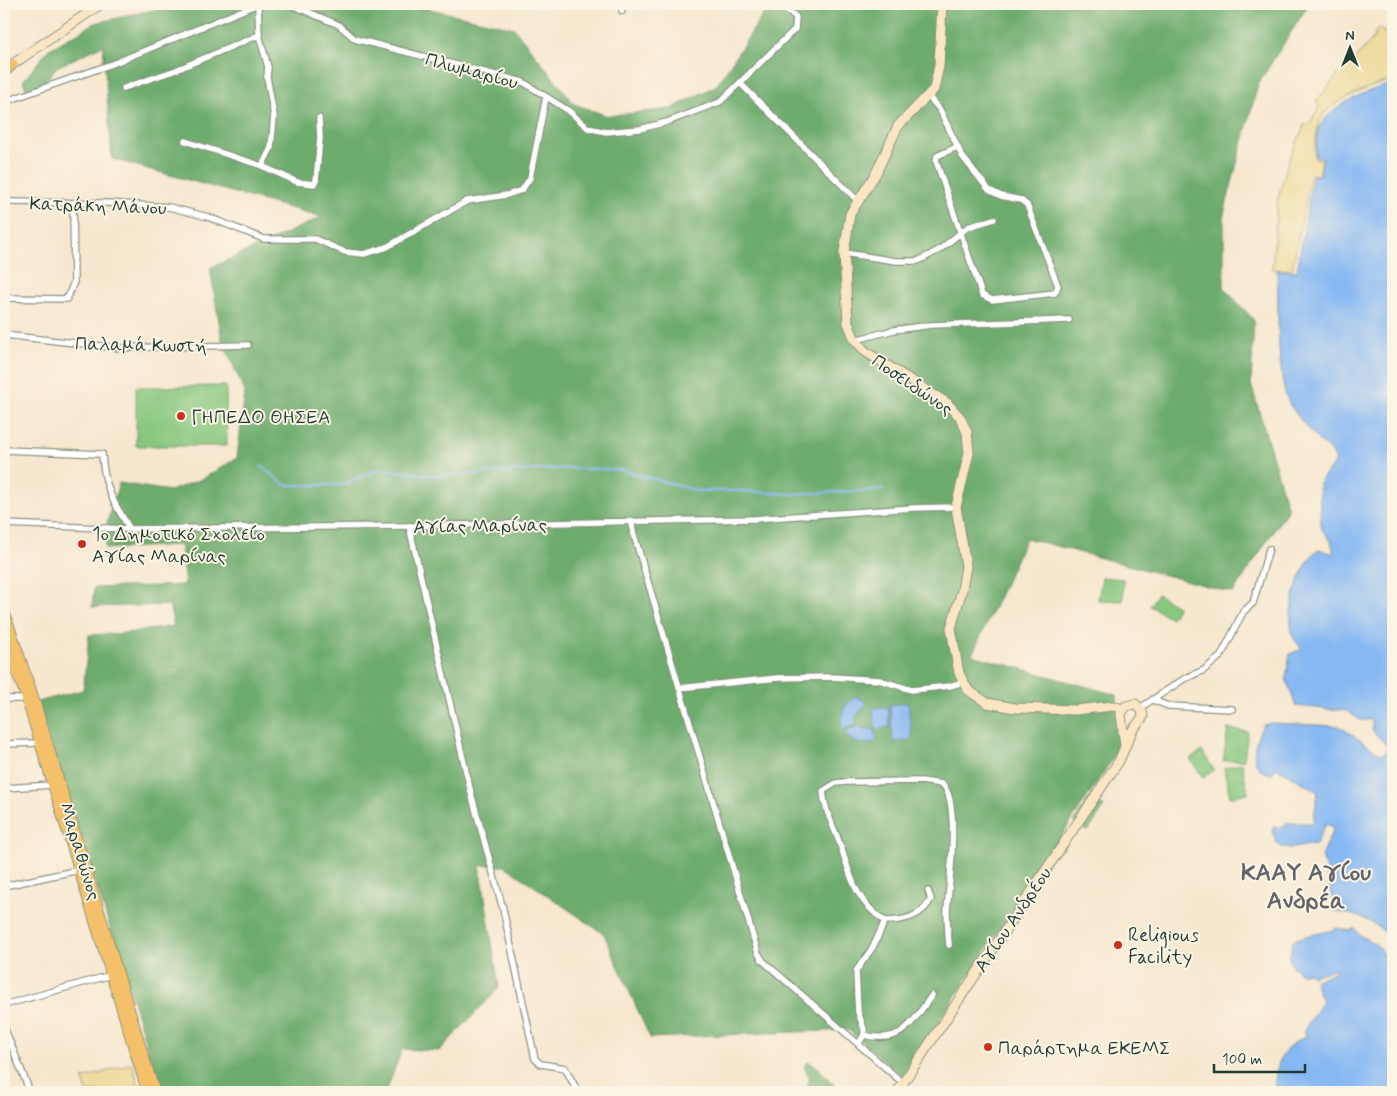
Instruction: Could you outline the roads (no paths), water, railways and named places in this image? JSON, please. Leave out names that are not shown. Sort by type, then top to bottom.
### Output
[{"type":"main road","points":[[4,4],[4,12]]},
{"type":"main road","points":[[4,73],[12,63]]},
{"type":"main road","name":"Μαραθώνος","points":[[4,610],[32,692],[155,1092]]},
{"type":"main road","name":"Μαραθώνος","points":[[4,639],[7,657],[26,699],[40,743],[147,1092]]},
{"type":"street","points":[[4,59],[12,63],[101,4]]},
{"type":"street","points":[[4,102],[112,64],[258,4],[259,36],[268,68],[274,116],[271,148],[262,166]]},
{"type":"street","name":"Πλωμαρίου","points":[[289,4],[339,25],[355,38],[523,82],[569,111],[588,128],[606,132],[625,131],[667,122],[720,102],[741,84],[795,29],[796,17],[780,4]]},
{"type":"street","points":[[622,4],[622,11]]},
{"type":"street","name":"Ποσειδώνος","points":[[942,4],[937,78],[934,89],[898,126],[875,175],[850,214],[846,230],[844,253],[846,313],[850,331],[855,340],[874,359],[926,388],[947,403],[960,417],[967,432],[969,447],[956,507],[960,538],[966,560],[962,590],[951,628],[956,662],[963,682],[977,698],[1000,706],[1062,711],[1113,706],[1122,710]]},
{"type":"street","points":[[124,88],[176,70],[259,36]]},
{"type":"street","points":[[741,84],[858,200]]},
{"type":"street","points":[[928,96],[940,110],[957,147],[968,165],[989,190],[1001,196],[1021,200],[1026,205],[1058,286],[1058,291],[992,300],[979,290],[936,161],[937,156],[941,152],[957,147]]},
{"type":"street","name":"Κατράκη Μάνου","points":[[4,202],[169,207],[208,217],[264,239],[309,238],[355,255],[374,252],[467,200],[507,195],[522,190],[530,178],[546,97]]},
{"type":"street","points":[[185,141],[262,166],[296,182],[314,184],[316,181],[320,138],[318,118]]},
{"type":"street","points":[[4,298],[67,298],[74,282],[73,203]]},
{"type":"street","points":[[844,253],[896,261],[918,261],[939,250],[968,227],[994,219]]},
{"type":"street","points":[[855,340],[894,330],[931,324],[1069,320]]},
{"type":"street","name":"Παλαμά Κωστή","points":[[4,335],[119,348],[248,345]]},
{"type":"street","points":[[4,450],[102,454],[104,482],[109,495],[130,528]]},
{"type":"street","name":"Αγίας Μαρίνας","points":[[4,524],[130,528],[409,526],[754,519],[913,508],[956,507]]},
{"type":"street","points":[[632,521],[632,528],[758,953],[763,961],[859,1042],[903,1083]]},
{"type":"street","points":[[409,526],[471,793],[503,909],[535,1059],[541,1064],[565,1068],[578,1092]]},
{"type":"street","points":[[1125,746],[1122,710],[1132,704],[1140,708],[1189,676],[1204,670],[1220,656],[1243,612],[1253,603],[1269,549]]},
{"type":"street","points":[[679,688],[778,678],[823,677],[871,679],[912,690],[950,686],[963,682]]},
{"type":"street","points":[[4,699],[26,699]]},
{"type":"street","points":[[1153,700],[1168,706],[1232,709]]},
{"type":"street","name":"Αγίου Ανδρέου","points":[[897,1092],[1107,780],[1119,761],[1135,726],[1143,717],[1140,708]]},
{"type":"street","points":[[1122,721],[1128,725],[1135,726]]},
{"type":"street","points":[[4,744],[40,743]]},
{"type":"street","points":[[928,890],[931,900],[920,914],[885,922],[874,914],[855,890],[827,812],[823,791],[836,782],[920,781],[942,784],[947,794],[952,827],[953,858],[947,911],[948,945]]},
{"type":"street","points":[[4,788],[52,785]]},
{"type":"street","points":[[4,886],[79,870]]},
{"type":"street","points":[[859,1042],[864,1035],[863,1023],[858,1012],[856,971],[872,948],[885,922]]},
{"type":"street","points":[[4,1005],[111,975]]},
{"type":"street","points":[[864,1035],[884,1038],[900,1034],[909,1027],[932,995]]},
{"type":"street","points":[[4,1027],[30,1092]]},
{"type":"street","points":[[602,1092],[607,1088],[612,1088],[618,1092]]},
{"type":"water","points":[[1393,84],[1393,944],[1382,930],[1368,921],[1360,917],[1335,911],[1322,854],[1334,827],[1326,824],[1316,844],[1286,848],[1277,843],[1273,827],[1286,827],[1286,823],[1313,823],[1318,792],[1276,767],[1272,774],[1264,771],[1258,767],[1254,754],[1257,739],[1263,725],[1271,723],[1339,726],[1382,755],[1388,747],[1372,730],[1372,720],[1360,720],[1347,711],[1296,706],[1286,678],[1290,654],[1302,649],[1293,637],[1291,626],[1292,602],[1295,590],[1305,567],[1318,549],[1334,554],[1331,541],[1321,528],[1319,483],[1336,461],[1331,452],[1315,437],[1296,414],[1285,393],[1280,359],[1277,270],[1297,271],[1313,175],[1320,176],[1323,158],[1315,156],[1320,126],[1333,111],[1353,99],[1374,89]]},
{"type":"water","points":[[856,697],[865,701],[866,705],[856,715],[856,723],[843,730],[843,711],[848,703]]},
{"type":"water","points":[[908,703],[912,740],[893,742],[890,705]]},
{"type":"water","points":[[888,707],[890,727],[875,729],[873,708]]},
{"type":"water","points":[[857,726],[865,729],[874,729],[877,742],[863,744],[852,740],[845,733]]},
{"type":"water","points":[[1337,928],[1349,931],[1355,928],[1358,934],[1377,945],[1383,954],[1393,986],[1393,1092],[1275,1092],[1276,1074],[1281,1058],[1292,1045],[1308,1036],[1303,1032],[1322,1001],[1314,981],[1336,971],[1337,968],[1312,976],[1310,973],[1300,973],[1295,967],[1293,968],[1289,959],[1293,941]]},
{"type":"waterway","points":[[261,466],[285,485],[341,485],[380,469],[439,476],[569,468],[622,470],[697,491],[792,494],[884,490]]},
{"type":"place","name":"ΓΗΠΕΔΟ ΘΗΣΕΑ","points":[[181,416]]},
{"type":"place","name":"1ο Δημοτικό Σχολείο Αγίας Μαρίνας","points":[[82,544]]},
{"type":"place","name":"Religious Facility","points":[[1118,945]]},
{"type":"place","name":"Παράρτημα ΕΚΕΜΣ","points":[[988,1047]]},
{"type":"district","name":"ΚΑΑΥ Αγίου Ανδρέα","points":[[1306,886]]}]
